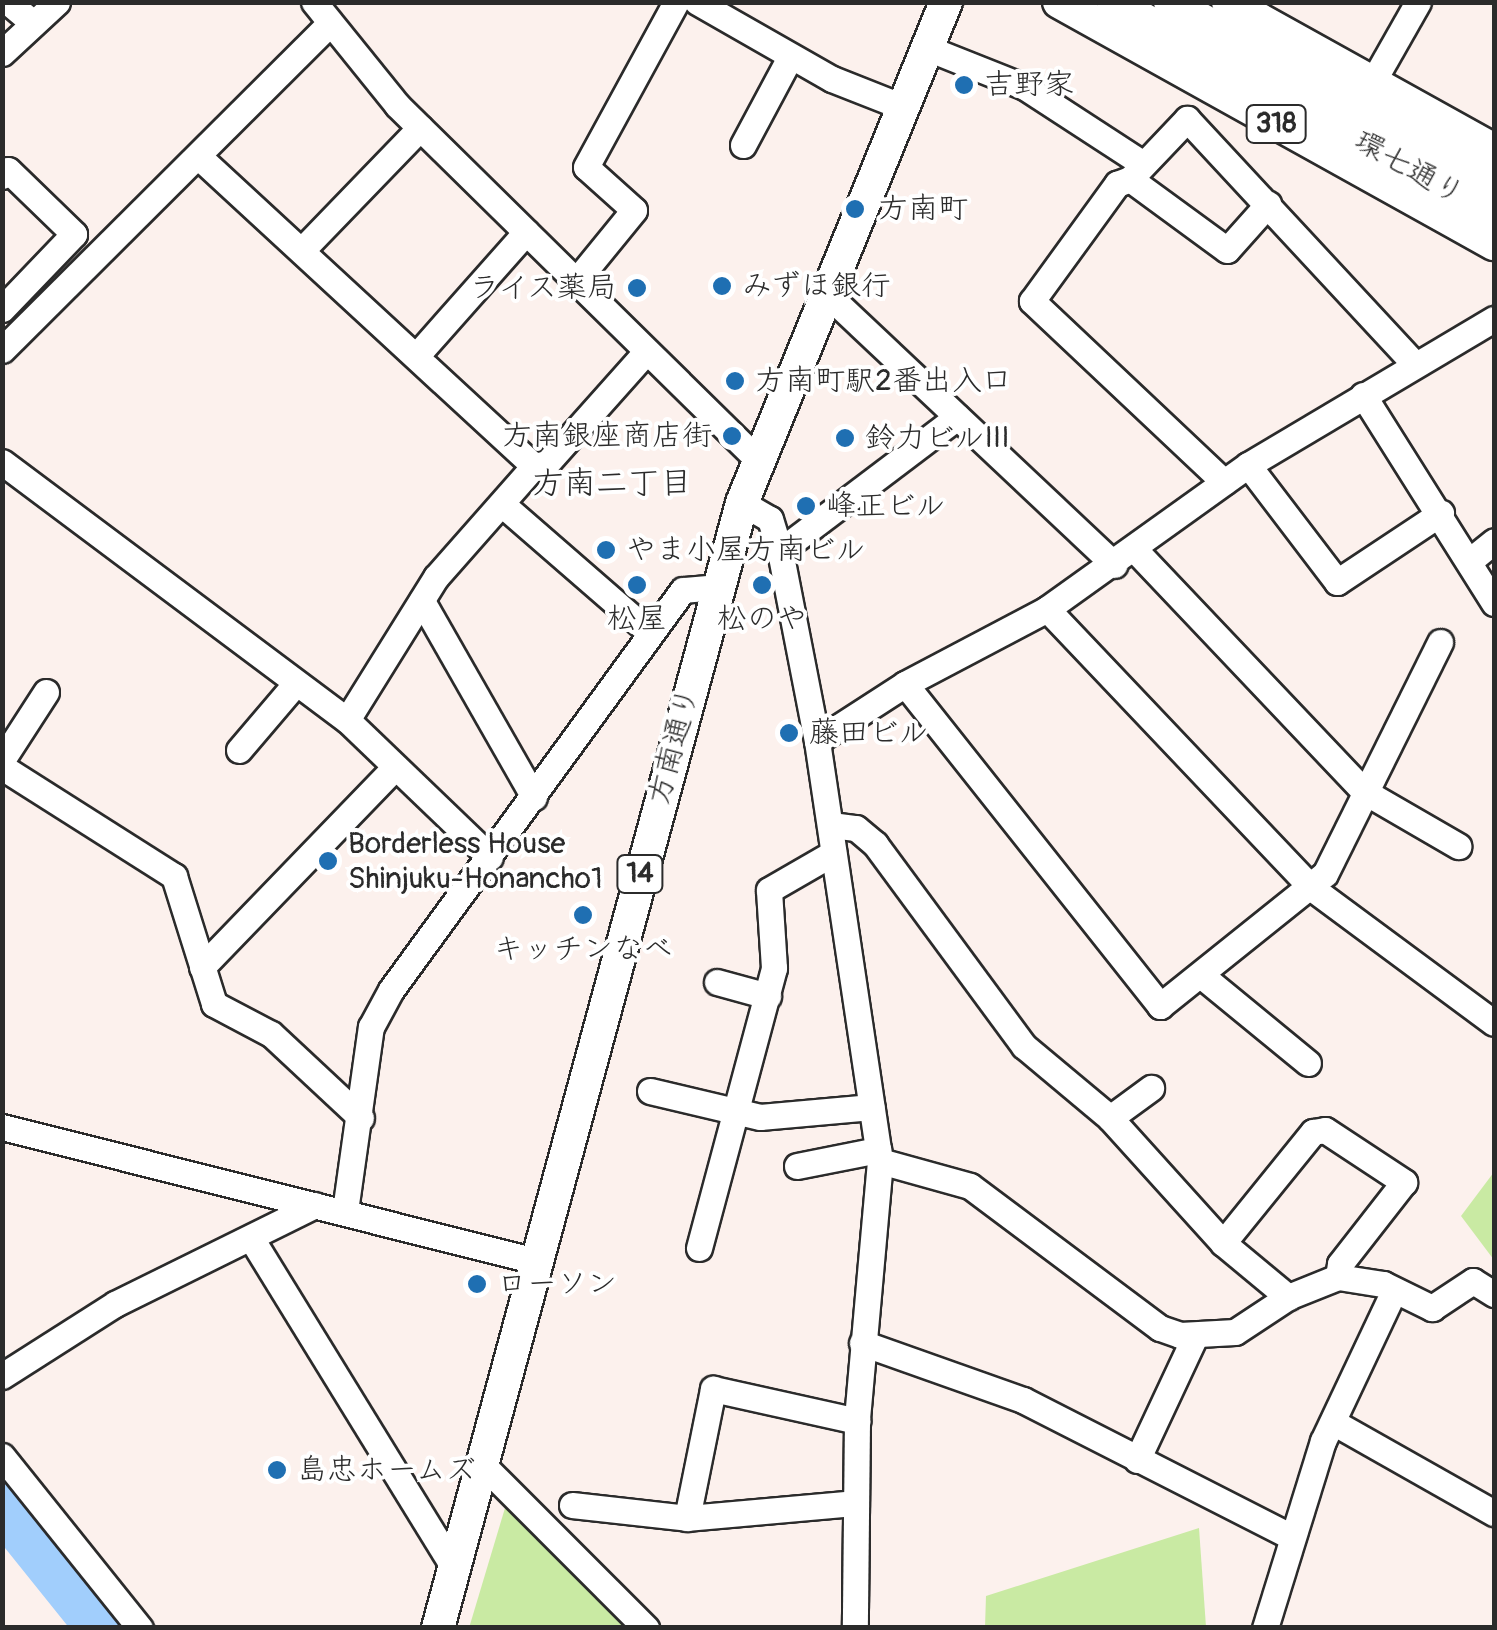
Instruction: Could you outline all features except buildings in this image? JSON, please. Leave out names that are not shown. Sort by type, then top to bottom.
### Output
[{"type":"main road","name":"方南通り","points":[[438,1628],[742,502],[946,2]]},
{"type":"main road","name":"318","points":[[1059,2],[1494,244]]},
{"type":"main road","name":"環七通り","points":[[1113,2],[1494,216]]},
{"type":"main road","name":"環七通り","points":[[1170,2],[1494,182]]},
{"type":"main road","points":[[1228,2],[1494,150]]},
{"type":"street","points":[[8,2],[32,22]]},
{"type":"street","points":[[2,53],[56,2]]},
{"type":"street","points":[[577,280],[634,210],[586,166],[676,2]]},
{"type":"street","points":[[697,2],[790,57],[903,107]]},
{"type":"street","points":[[1372,83],[1418,2]]},
{"type":"street","points":[[2,350],[198,156],[319,8],[420,128],[759,460]]},
{"type":"street","points":[[927,48],[1026,87],[1137,172],[1227,250],[1268,204]]},
{"type":"street","points":[[743,145],[790,57]]},
{"type":"street","points":[[1224,482],[1032,301],[1117,184],[1137,172],[1187,119],[1415,364]]},
{"type":"street","points":[[302,250],[420,128]]},
{"type":"street","points":[[198,156],[418,354],[534,466]]},
{"type":"street","points":[[2,176],[8,170],[74,234],[2,309]]},
{"type":"street","points":[[418,354],[526,232]]},
{"type":"street","points":[[826,294],[957,417],[1126,558],[1364,792],[1458,846]]},
{"type":"street","points":[[817,741],[906,684],[1048,609],[1126,558],[1248,465],[1415,364],[1493,323]]},
{"type":"street","points":[[347,720],[436,577],[503,506],[534,466],[547,464],[646,352]]},
{"type":"street","points":[[1364,394],[1472,559],[1494,603]]},
{"type":"street","points":[[780,552],[957,417]]},
{"type":"street","points":[[2,462],[347,720],[490,857]]},
{"type":"street","points":[[1248,465],[1337,582],[1441,513]]},
{"type":"street","points":[[742,502],[770,519],[780,552],[817,741],[879,1156],[857,1421],[856,1628]]},
{"type":"street","points":[[503,506],[650,634]]},
{"type":"street","points":[[1472,559],[1494,541]]},
{"type":"street","points":[[345,1211],[361,1118],[370,1028],[683,590],[718,588]]},
{"type":"street","points":[[422,601],[534,797]]},
{"type":"street","points":[[1048,609],[1313,888],[1494,1024]]},
{"type":"street","points":[[906,684],[1160,1006],[1313,888],[1440,642]]},
{"type":"street","points":[[239,750],[296,682]]},
{"type":"street","points":[[46,692],[6,775],[174,876],[214,1004],[271,1034],[361,1118]]},
{"type":"street","points":[[202,966],[395,767]]},
{"type":"street","points":[[830,825],[856,828],[875,844],[1024,1046],[1110,1118],[1223,1243],[1288,1296]]},
{"type":"street","points":[[699,1248],[774,968],[769,890],[834,853]]},
{"type":"street","points":[[1202,976],[1308,1063]]},
{"type":"street","points":[[717,982],[768,996]]},
{"type":"street","points":[[1110,1118],[1150,1088]]},
{"type":"street","points":[[650,1091],[734,1114],[796,1116],[872,1107]]},
{"type":"street","points":[[2,1127],[536,1261]]},
{"type":"street","points":[[1223,1243],[1313,1132],[1325,1130],[1404,1182],[1340,1264],[1338,1278]]},
{"type":"street","points":[[796,1166],[879,1156],[970,1186],[1160,1328],[1196,1336],[1235,1332],[1288,1296],[1338,1278],[1361,1278],[1432,1308],[1473,1282],[1494,1294]]},
{"type":"street","points":[[2,1376],[115,1304],[316,1205]]},
{"type":"street","points":[[252,1238],[454,1568]]},
{"type":"street","points":[[1264,1628],[1288,1535],[1333,1422],[1394,1292]]},
{"type":"street","points":[[1138,1460],[1196,1336]]},
{"type":"street","points":[[862,1344],[1023,1400],[1288,1535]]},
{"type":"street","points":[[687,1518],[713,1390],[857,1421]]},
{"type":"street","points":[[1333,1422],[1494,1513]]},
{"type":"street","points":[[2,1456],[140,1628]]},
{"type":"street","points":[[483,1465],[646,1628]]},
{"type":"street","points":[[572,1504],[687,1518],[854,1503]]},
{"type":"green space","points":[[1494,1172],[1494,1260],[1461,1216]]},
{"type":"green space","points":[[508,1498],[635,1628],[469,1628]]},
{"type":"green space","points":[[1199,1528],[1206,1627],[985,1627],[986,1596]]},
{"type":"waterway","points":[[2,1506],[100,1628]]},
{"type":"place","name":"吉野家","points":[[964,85]]},
{"type":"place","name":"方南町","points":[[855,209]]},
{"type":"place","name":"みずほ銀行","points":[[722,286]]},
{"type":"place","name":"ライス薬局","points":[[637,288]]},
{"type":"place","name":"方南町駅2番出入口","points":[[735,381]]},
{"type":"place","name":"方南銀座商店街","points":[[732,436]]},
{"type":"place","name":"鈴力ビルIII","points":[[845,438]]},
{"type":"place","name":"峰正ビル","points":[[806,506]]},
{"type":"place","name":"やま小屋方南ビル","points":[[606,550]]},
{"type":"place","name":"松屋","points":[[637,585]]},
{"type":"place","name":"松のや","points":[[762,585]]},
{"type":"place","name":"藤田ビル","points":[[789,733]]},
{"type":"place","name":"Borderless House Shinjuku-Honancho1","points":[[328,861]]},
{"type":"place","name":"キッチンなべ","points":[[583,915]]},
{"type":"place","name":"ローソン","points":[[477,1284]]},
{"type":"place","name":"島忠ホームズ","points":[[277,1470]]},
{"type":"district","name":"方南二丁目","points":[[612,483]]}]
